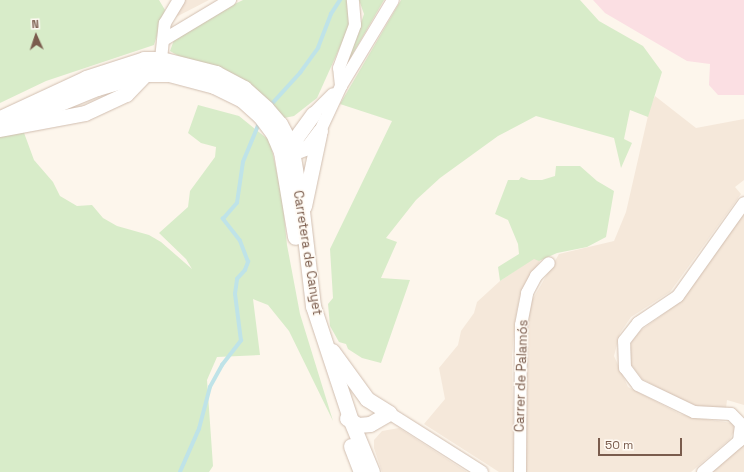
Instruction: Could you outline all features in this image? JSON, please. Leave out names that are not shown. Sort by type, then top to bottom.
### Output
[{"type":"street","points":[[161,59],[166,23],[179,0]]},
{"type":"street","points":[[165,38],[230,0]]},
{"type":"street","points":[[341,86],[339,68],[355,25],[353,0]]},
{"type":"street","points":[[291,145],[299,150],[308,147],[320,131],[341,86],[393,0]]},
{"type":"street","points":[[0,118],[121,65],[144,59],[161,59],[216,73],[242,93],[276,129],[294,224]]},
{"type":"street","points":[[97,88],[105,78],[161,59]]},
{"type":"street","points":[[0,128],[97,88],[145,74],[169,74],[242,93]]},
{"type":"street","points":[[0,128],[85,113],[104,106],[126,94],[145,74]]},
{"type":"street","points":[[294,224],[295,203],[287,155],[291,145],[313,114],[341,86]]},
{"type":"street","points":[[37,101],[85,87],[97,88]]},
{"type":"street","points":[[97,88],[104,106]]},
{"type":"street","points":[[276,129],[313,114]]},
{"type":"street","name":"Carretera de Canyet","points":[[276,129],[291,145],[302,210],[308,278],[318,324],[351,421],[372,472]]},
{"type":"street","points":[[302,210],[320,131]]},
{"type":"street","points":[[703,472],[739,441],[740,424],[731,414],[694,412],[638,385],[625,368],[624,341],[638,323],[678,296],[744,203]]},
{"type":"street","name":"Carretera de Canyet","points":[[294,224],[299,286],[327,373],[331,391],[361,472]]},
{"type":"street","name":"Carrer de Palamós","points":[[520,472],[521,325],[527,293],[536,276],[549,262]]},
{"type":"street","points":[[318,324],[335,356],[367,398],[482,472]]},
{"type":"street","points":[[327,373],[344,414],[351,421],[358,425],[375,423],[389,413]]},
{"type":"street","points":[[366,472],[352,435],[351,421],[353,412],[367,398]]},
{"type":"street","points":[[366,457],[375,423]]},
{"type":"shaded area","points":[[184,0],[209,0],[176,17],[174,13]]},
{"type":"shaded area","points":[[593,0],[744,0],[744,95],[718,95],[709,85],[710,64],[687,61],[605,13]]},
{"type":"shaded area","points":[[655,96],[696,128],[744,119],[744,180],[735,187],[741,194],[670,292],[631,317],[620,333],[614,356],[628,387],[680,414],[696,418],[733,423],[734,431],[730,439],[691,472],[526,472],[526,332],[531,302],[559,254],[614,241],[626,212],[650,107]]},
{"type":"shaded area","points":[[744,212],[744,405],[727,400],[726,408],[700,407],[683,401],[642,379],[631,364],[629,353],[632,341],[640,331],[669,310]]},
{"type":"shaded area","points":[[534,258],[540,261],[520,294],[515,321],[512,356],[514,472],[499,472],[424,424],[445,399],[439,368],[458,345],[461,331],[474,313],[477,302],[500,281]]},
{"type":"shaded area","points":[[399,428],[467,472],[382,472],[374,448],[374,440],[382,431]]},
{"type":"shaded area","points":[[744,441],[744,472],[712,472]]},
{"type":"green space","points":[[0,0],[159,0],[165,10],[154,45],[46,81],[0,103]]},
{"type":"green space","points":[[243,0],[351,0],[353,18],[317,98],[294,116],[284,118],[170,51],[174,40],[204,19]]},
{"type":"green space","points":[[359,0],[384,0],[348,62],[364,14]]},
{"type":"green space","points":[[401,0],[580,0],[599,21],[643,46],[662,72],[648,117],[630,110],[624,139],[632,143],[621,168],[614,138],[536,116],[498,136],[440,178],[416,200],[386,238],[397,242],[381,278],[410,280],[381,363],[362,358],[348,349],[346,344],[339,342],[330,326],[328,304],[333,298],[330,249],[392,121],[340,104]]},
{"type":"green space","points":[[198,105],[239,116],[270,141],[282,196],[287,245],[300,314],[333,421],[289,331],[268,305],[253,299],[260,355],[217,357],[207,380],[213,466],[209,472],[0,472],[0,134],[23,130],[34,160],[53,182],[60,196],[77,206],[92,205],[103,218],[117,226],[149,235],[161,242],[192,269],[186,259],[159,233],[188,207],[190,191],[215,157],[216,147],[201,143],[188,133]]},
{"type":"green space","points":[[556,166],[580,166],[597,181],[614,191],[606,237],[587,247],[557,253],[539,261],[534,259],[500,281],[498,267],[519,254],[518,244],[508,220],[495,214],[508,180],[519,180],[521,177],[529,180],[542,180],[555,176]]},
{"type":"waterway","points":[[270,106],[300,73],[318,48],[331,14],[340,0]]},
{"type":"waterway","points":[[180,472],[199,429],[210,387],[222,365],[241,341],[235,294],[237,279],[245,270],[248,262],[240,241],[223,219],[237,203],[243,162],[260,121]]}]
